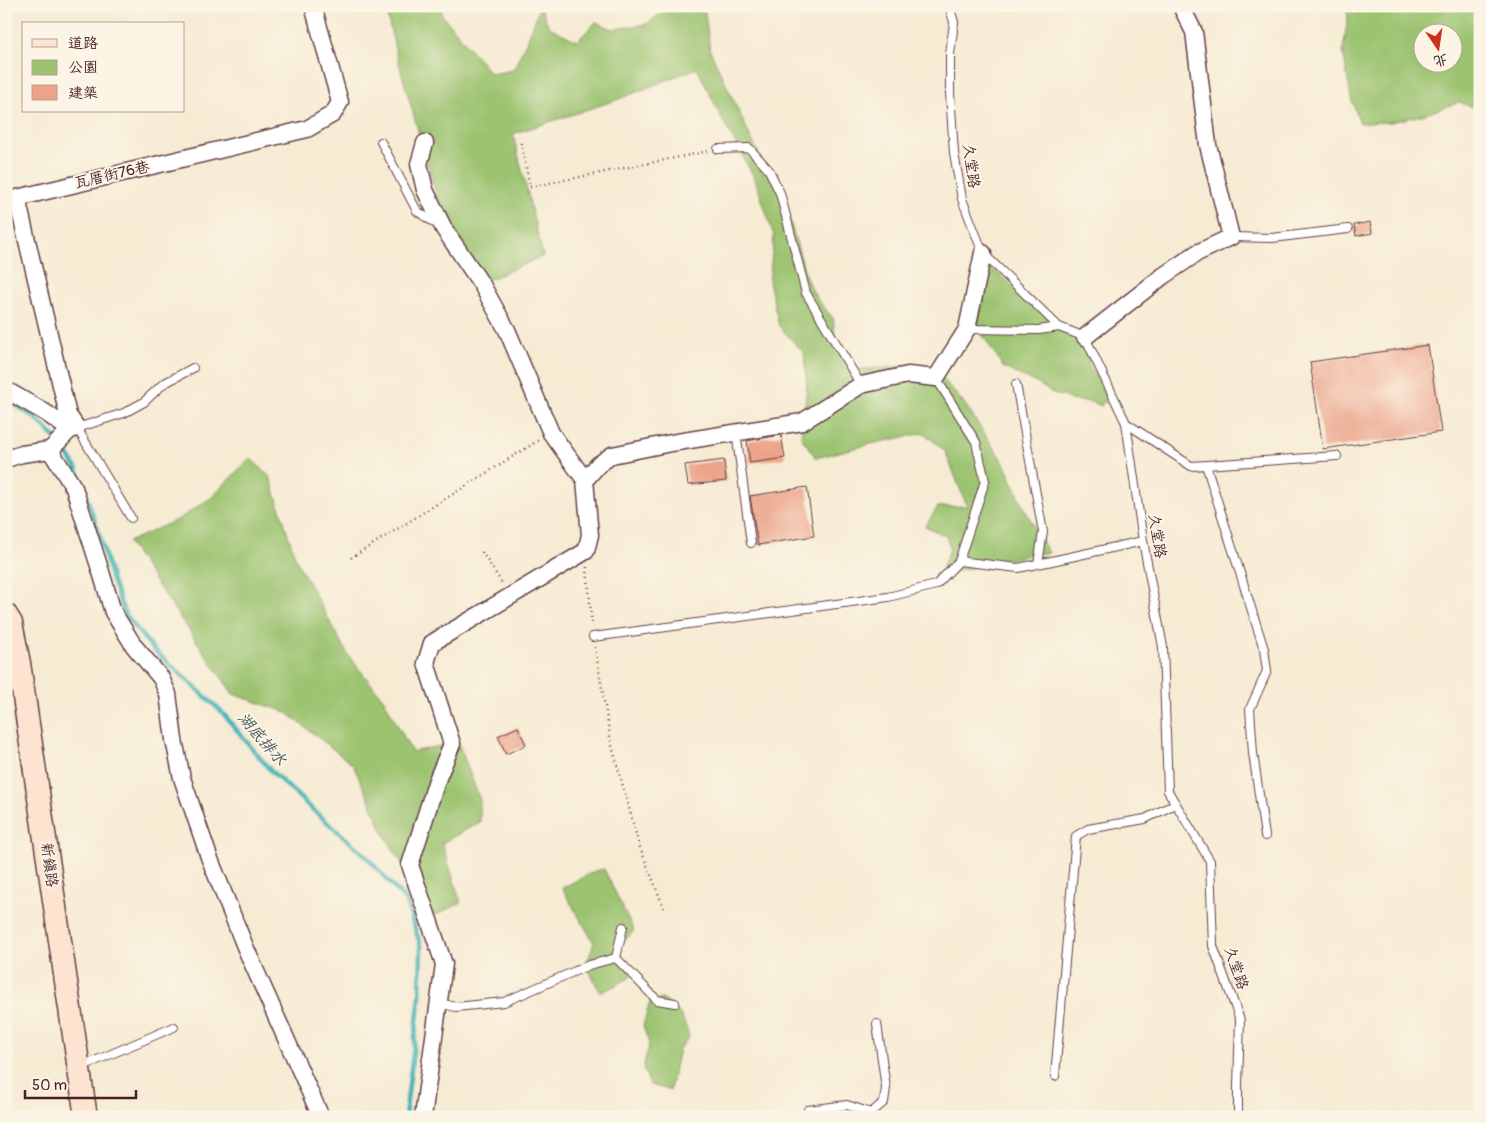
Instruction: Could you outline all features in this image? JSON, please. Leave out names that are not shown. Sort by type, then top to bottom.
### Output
[{"type":"street","name":"瓦厝街76巷","points":[[73,429],[17,198],[307,129],[334,114],[340,102],[313,6]]},
{"type":"street","points":[[1085,337],[1163,276],[1197,253],[1231,237],[1208,145],[1194,32],[1181,6]]},
{"type":"street","points":[[423,1117],[444,964],[410,866],[437,780],[452,744],[426,663],[432,643],[586,551],[590,535],[585,480],[551,433],[507,330],[482,285],[444,229],[425,190],[419,164],[426,143]]},
{"type":"street","points":[[585,480],[598,465],[612,455],[672,443],[802,422],[860,384],[908,375],[936,378],[967,330],[983,253]]},
{"type":"street","points":[[6,390],[73,429],[50,450],[22,454],[6,459]]},
{"type":"street","points":[[50,450],[74,488],[113,612],[134,646],[161,678],[168,694],[174,740],[182,778],[209,856],[246,949],[321,1117]]},
{"type":"street","name":"新鎮路","points":[[6,615],[11,623],[19,663],[86,1117]]},
{"type":"lane","name":"久堂路","points":[[949,6],[954,22],[950,54],[950,93],[954,153],[962,198],[983,253],[1060,327],[1085,337],[1126,423],[1143,541],[1163,647],[1168,791],[1210,860],[1213,946],[1240,1020],[1238,1117]]},
{"type":"lane","points":[[381,142],[417,211],[444,229]]},
{"type":"lane","points":[[718,149],[749,148],[769,170],[780,193],[806,293],[860,384]]},
{"type":"lane","points":[[1231,237],[1272,238],[1348,229]]},
{"type":"lane","points":[[967,330],[1039,330],[1060,327]]},
{"type":"lane","points":[[131,518],[73,429],[124,413],[144,402],[163,384],[193,368]]},
{"type":"lane","points":[[593,637],[888,596],[936,585],[959,561],[984,481],[976,442],[936,378]]},
{"type":"lane","points":[[1016,384],[1043,532],[1038,564]]},
{"type":"lane","points":[[1126,423],[1191,466],[1337,456]]},
{"type":"lane","points":[[736,432],[751,543]]},
{"type":"lane","points":[[1206,465],[1264,649],[1267,671],[1250,709],[1253,753],[1265,836]]},
{"type":"lane","points":[[959,561],[1018,568],[1143,541]]},
{"type":"lane","points":[[1055,1076],[1076,836],[1088,829],[1145,819],[1175,804]]},
{"type":"lane","points":[[616,958],[623,927]]},
{"type":"lane","points":[[439,1003],[456,1007],[504,1002],[589,966],[616,958]]},
{"type":"lane","points":[[616,958],[656,1000],[675,1003]]},
{"type":"lane","points":[[808,1110],[846,1106],[871,1115],[884,1102],[886,1088],[876,1024]]},
{"type":"lane","points":[[79,1068],[174,1027]]},
{"type":"path","points":[[521,143],[530,187],[718,149]]},
{"type":"path","points":[[350,558],[551,433]]},
{"type":"path","points":[[586,551],[593,637],[611,742],[640,845],[664,908]]},
{"type":"path","points":[[482,552],[511,596]]},
{"type":"green space","points":[[385,6],[441,6],[442,15],[491,74],[513,70],[529,36],[540,6],[549,27],[577,41],[596,22],[613,29],[647,24],[666,10],[666,6],[704,6],[710,50],[759,155],[784,200],[807,280],[817,299],[833,318],[836,341],[854,370],[905,366],[935,369],[966,406],[1004,463],[1025,510],[1049,553],[1033,554],[956,571],[941,585],[942,568],[950,549],[946,536],[925,526],[938,507],[967,506],[945,451],[924,433],[816,458],[801,437],[807,386],[804,353],[779,326],[769,282],[774,236],[755,179],[697,68],[619,99],[513,134],[543,256],[483,282],[448,236],[396,53]]},
{"type":"green space","points":[[1346,6],[1480,6],[1480,110],[1459,102],[1426,114],[1391,122],[1360,123],[1351,98],[1343,51],[1348,16]]},
{"type":"green space","points":[[982,261],[1022,293],[1059,327],[1085,337],[1089,364],[1110,402],[1101,403],[1102,406],[1091,402],[1071,400],[1056,395],[1033,381],[1004,368],[967,311]]},
{"type":"green space","points":[[250,458],[270,477],[296,560],[348,655],[384,700],[412,752],[458,742],[480,800],[480,822],[442,843],[461,903],[421,922],[405,869],[383,832],[353,765],[286,712],[233,694],[128,542],[179,519],[211,498]]},
{"type":"green space","points":[[604,869],[634,931],[616,949],[633,974],[601,993],[586,965],[594,943],[562,888],[595,871]]},
{"type":"green space","points":[[662,999],[680,1015],[689,1038],[679,1049],[670,1090],[650,1085],[643,1068],[649,1044],[643,1026],[650,1002]]},
{"type":"building","points":[[1370,222],[1372,233],[1356,236],[1354,225]]},
{"type":"building","points":[[1428,345],[1441,432],[1323,449],[1310,362]]},
{"type":"building","points":[[781,435],[785,458],[750,463],[747,441]]},
{"type":"building","points":[[724,460],[726,481],[688,485],[685,465]]},
{"type":"building","points":[[807,487],[814,536],[758,545],[750,496]]},
{"type":"building","points":[[518,727],[526,745],[506,754],[498,736]]},
{"type":"waterway","name":"湖底排水","points":[[6,401],[35,418],[60,442],[77,469],[99,533],[112,581],[126,616],[153,649],[221,711],[271,771],[364,854],[406,901],[421,946],[420,996],[405,1117]]}]
